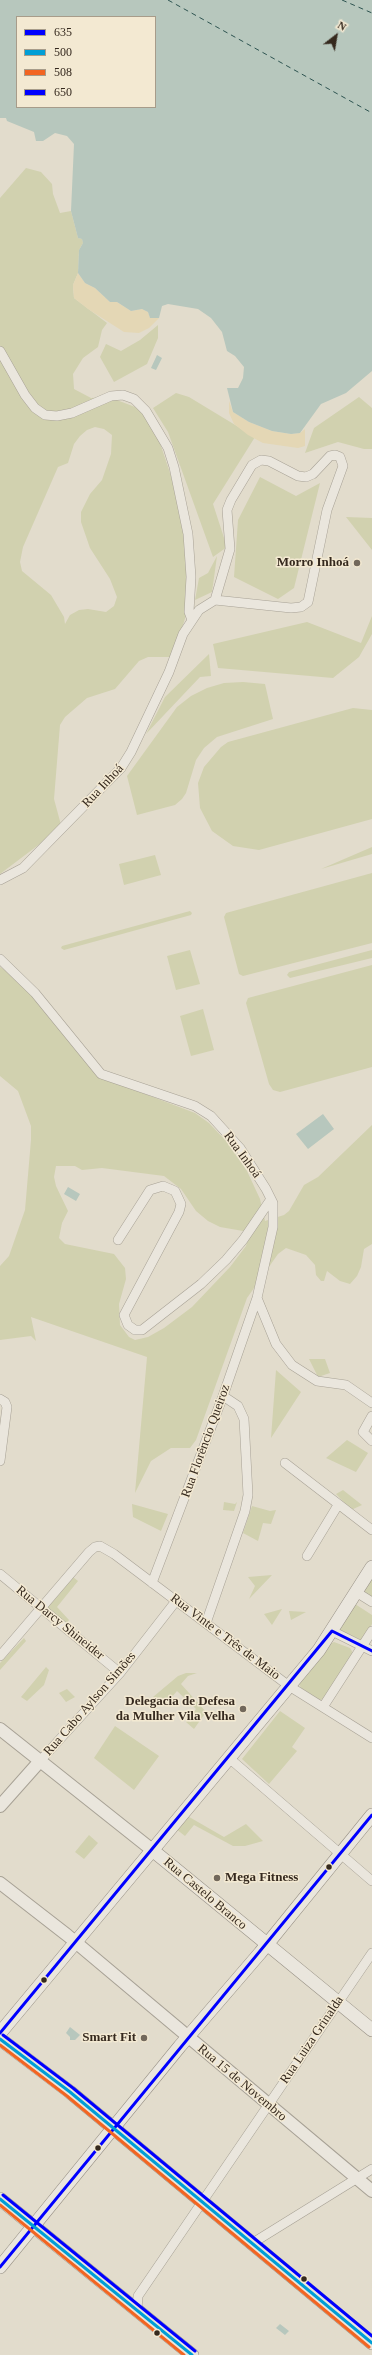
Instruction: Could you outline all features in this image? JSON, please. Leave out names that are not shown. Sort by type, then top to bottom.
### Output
[{"type":"main road","points":[[0,2033],[151,1849],[289,1686],[332,1631],[372,1567]]},
{"type":"main road","points":[[0,2267],[187,2038],[267,1945],[372,1815]]},
{"type":"main road","name":"Rua Castelo Branco","points":[[151,1849],[372,2030]]},
{"type":"main road","points":[[0,2038],[114,2128],[251,2244],[372,2343]]},
{"type":"main road","points":[[0,2199],[192,2355]]},
{"type":"street","points":[[0,351],[24,395],[35,408],[45,415],[57,416],[72,413],[111,396],[123,395],[134,399],[146,411],[168,448],[176,474],[188,534],[191,577],[189,612],[192,620]]},
{"type":"street","points":[[330,456],[340,457],[343,466],[327,510],[308,602],[301,607],[291,608],[215,600],[230,549],[227,510],[231,500],[252,465],[261,460],[269,461],[298,476],[306,477],[313,474],[330,456]]},
{"type":"street","name":"Rua Inhoá","points":[[0,880],[23,868],[121,768],[131,752],[169,672],[183,634],[203,606],[215,600]]},
{"type":"street","name":"Rua Inhoá","points":[[0,959],[35,993],[101,1074],[194,1106],[211,1116],[240,1148],[271,1199],[274,1219],[257,1298]]},
{"type":"street","points":[[118,1240],[150,1190],[163,1186],[175,1192],[180,1199],[179,1212],[124,1315],[128,1325],[135,1330],[142,1330],[201,1284],[226,1260],[243,1240],[271,1199]]},
{"type":"street","points":[[257,1298],[276,1344],[292,1365],[317,1382],[346,1385],[372,1403]]},
{"type":"street","name":"Rua Florêncio Queiroz","points":[[152,1583],[223,1396],[257,1298]]},
{"type":"street","points":[[206,1623],[245,1511],[248,1495],[244,1419],[238,1406],[223,1396]]},
{"type":"street","points":[[0,1461],[7,1410],[1,1399]]},
{"type":"street","points":[[372,1416],[363,1432],[372,1441]]},
{"type":"street","points":[[285,1463],[372,1530]]},
{"type":"street","points":[[307,1556],[338,1505]]},
{"type":"street","name":"Rua Vinte e Três de Maio","points":[[42,1609],[89,1552],[95,1547],[100,1546],[107,1548],[289,1686],[372,1738]]},
{"type":"street","name":"Rua Darcy Shineider","points":[[0,1574],[120,1672]]},
{"type":"street","points":[[356,1592],[372,1602]]},
{"type":"street","name":"Rua Cabo Aylson Simões","points":[[0,1806],[120,1672],[176,1601]]},
{"type":"street","points":[[0,1656],[42,1609]]},
{"type":"street","points":[[332,1631],[372,1652]]},
{"type":"street","points":[[323,1707],[372,1631]]},
{"type":"street","name":"Rua Castelo Branco","points":[[0,1729],[151,1849]]},
{"type":"street","points":[[229,1758],[372,1881]]},
{"type":"street","name":"Rua 15 de Novembro","points":[[0,1884],[75,1942],[187,2038],[372,2191]]},
{"type":"street","name":"Rua Luiza Grinalda","points":[[137,2309],[138,2296],[337,2002],[372,1953]]},
{"type":"street","points":[[251,2244],[372,2169]]},
{"type":"green space","points":[[26,168],[41,172],[52,184],[53,194],[60,213],[71,211],[78,238],[82,239],[83,243],[79,250],[78,273],[73,285],[74,298],[107,323],[102,330],[98,347],[83,358],[73,374],[74,389],[91,398],[109,397],[135,407],[156,431],[179,500],[187,545],[187,612],[173,657],[148,657],[139,661],[115,689],[87,698],[65,717],[60,725],[54,799],[61,825],[41,843],[0,874],[0,198]],"holes":[[[95,427],[104,429],[112,435],[111,454],[102,480],[90,494],[81,512],[81,522],[90,548],[110,579],[117,597],[114,606],[106,612],[88,609],[79,610],[70,615],[65,624],[64,617],[51,595],[22,571],[20,562],[23,547],[58,467],[68,463],[74,444],[87,430]]]},
{"type":"green space","points":[[158,325],[158,338],[147,364],[114,382],[100,357],[106,344],[121,351],[140,340]]},
{"type":"green space","points":[[176,393],[189,397],[255,437],[213,504],[227,547],[213,557],[168,432],[153,408]]},
{"type":"green space","points":[[359,397],[372,408],[372,449],[364,449],[338,442],[305,453],[314,428]]},
{"type":"green space","points":[[260,477],[296,496],[320,483],[294,588],[278,599],[234,577],[238,520]]},
{"type":"green space","points":[[346,517],[372,518],[372,550]]},
{"type":"green space","points":[[217,556],[212,592],[195,600],[199,578],[208,573]]},
{"type":"green space","points":[[372,616],[372,634],[359,657],[333,678],[218,668],[213,644],[307,622],[361,643]]},
{"type":"green space","points":[[209,654],[211,676],[200,677],[146,734],[165,697]]},
{"type":"green space","points":[[243,682],[265,684],[273,719],[217,737],[204,748],[196,760],[186,793],[182,799],[175,805],[137,815],[127,776],[177,707],[191,696],[207,688],[224,683]]},
{"type":"green space","points":[[353,708],[372,710],[372,819],[259,850],[233,846],[212,831],[200,808],[198,783],[204,767],[221,747],[228,742]]},
{"type":"green space","points":[[372,847],[372,854],[321,869]]},
{"type":"green space","points":[[155,855],[161,875],[124,885],[119,864]]},
{"type":"green space","points":[[372,873],[372,943],[243,976],[239,974],[224,917],[226,913]]},
{"type":"green space","points":[[190,911],[192,913],[191,915],[64,950],[61,948],[62,946]]},
{"type":"green space","points":[[190,950],[200,984],[176,990],[167,956]]},
{"type":"green space","points":[[372,950],[372,958],[290,978],[287,975],[289,972]]},
{"type":"green space","points":[[372,965],[372,1067],[280,1092],[273,1090],[269,1084],[246,1003],[248,998]]},
{"type":"green space","points":[[0,967],[26,984],[108,1080],[195,1113],[209,1123],[226,1141],[247,1171],[260,1199],[265,1221],[284,1215],[289,1211],[304,1185],[318,1177],[372,1125],[372,1244],[364,1249],[361,1267],[357,1276],[350,1284],[340,1281],[327,1271],[324,1281],[321,1281],[316,1275],[315,1265],[306,1255],[286,1248],[278,1254],[247,1298],[196,1440],[190,1448],[171,1448],[151,1461],[135,1493],[147,1357],[31,1317],[36,1341],[31,1336],[0,1340],[0,1266],[9,1256],[25,1210],[31,1126],[18,1091],[0,1076]],"holes":[[[56,1166],[75,1166],[82,1170],[102,1168],[164,1176],[181,1189],[196,1211],[208,1221],[220,1227],[243,1231],[248,1239],[246,1246],[230,1267],[192,1307],[164,1328],[148,1337],[135,1340],[129,1337],[120,1325],[119,1304],[126,1279],[125,1268],[114,1254],[65,1244],[59,1238],[62,1223],[68,1211],[56,1186],[54,1177]]]},
{"type":"green space","points":[[203,1009],[214,1050],[191,1056],[180,1016]]},
{"type":"green space","points":[[309,1359],[325,1359],[330,1373],[318,1377]]},
{"type":"green space","points":[[276,1370],[301,1392],[271,1438]]},
{"type":"green space","points":[[347,1440],[368,1453],[356,1472],[326,1458]]},
{"type":"green space","points":[[343,1490],[362,1505],[351,1510],[336,1494]]},
{"type":"green space","points":[[224,1502],[235,1504],[237,1502],[234,1511],[223,1510]]},
{"type":"green space","points":[[132,1504],[168,1514],[161,1531],[133,1517]]},
{"type":"green space","points":[[252,1506],[270,1511],[276,1510],[271,1524],[263,1523],[258,1541],[243,1533]]},
{"type":"green space","points":[[272,1575],[249,1599],[255,1586],[248,1577]]},
{"type":"green space","points":[[73,1577],[78,1581],[57,1607],[69,1620],[66,1624],[47,1608]]},
{"type":"green space","points":[[372,1579],[372,1598],[363,1591]]},
{"type":"green space","points":[[355,1604],[372,1615],[372,1624],[360,1643],[338,1630]]},
{"type":"green space","points":[[282,1609],[272,1625],[264,1614]]},
{"type":"green space","points":[[289,1611],[306,1612],[291,1620]]},
{"type":"green space","points":[[24,1638],[26,1641],[0,1670],[0,1663]]},
{"type":"green space","points":[[334,1642],[350,1648],[353,1653],[324,1699],[320,1700],[301,1688],[299,1684],[330,1644]]},
{"type":"green space","points":[[46,1667],[49,1670],[44,1685],[27,1701],[21,1697]]},
{"type":"green space","points":[[186,1673],[197,1673],[188,1676],[181,1684],[206,1712],[194,1729],[186,1722],[196,1709],[177,1691],[165,1705],[153,1697],[178,1676]]},
{"type":"green space","points":[[67,1689],[75,1697],[66,1702],[59,1693]]},
{"type":"green space","points":[[280,1711],[305,1728],[292,1747],[297,1751],[269,1784],[242,1759]]},
{"type":"green space","points":[[115,1726],[159,1756],[134,1790],[94,1758]]},
{"type":"green space","points":[[184,1814],[224,1837],[246,1824],[263,1841],[245,1846],[233,1846],[194,1825],[185,1836],[176,1829]]},
{"type":"green space","points":[[89,1835],[98,1843],[84,1859],[75,1852]]},
{"type":"sand","points":[[78,273],[85,283],[95,288],[110,302],[117,302],[131,311],[142,309],[148,312],[150,318],[159,318],[149,328],[139,333],[124,332],[88,309],[74,298],[73,285]]},
{"type":"sand","points":[[229,401],[233,412],[249,422],[272,431],[291,434],[300,433],[305,429],[305,446],[298,448],[263,443],[248,435],[234,424],[229,413]]},
{"type":"shaded area","points":[[0,0],[372,0],[372,371],[346,393],[321,404],[300,433],[291,434],[272,431],[249,422],[233,412],[227,388],[238,388],[243,378],[244,367],[235,356],[227,351],[222,332],[211,318],[198,309],[168,304],[162,306],[159,318],[150,318],[148,312],[142,309],[131,311],[117,302],[110,302],[95,288],[85,283],[78,273],[79,250],[83,243],[82,239],[78,238],[71,211],[74,144],[67,136],[55,133],[43,141],[36,141],[34,132],[7,121],[6,118],[0,118]]},
{"type":"shaded area","points":[[157,355],[162,358],[156,370],[151,368]]},
{"type":"shaded area","points":[[323,1114],[334,1129],[308,1149],[296,1134]]},
{"type":"shaded area","points":[[68,1187],[80,1194],[76,1201],[64,1194]]},
{"type":"shaded area","points":[[70,2027],[80,2035],[75,2040],[70,2040],[70,2037],[66,2033]]},
{"type":"shaded area","points":[[280,2324],[289,2331],[285,2335],[276,2328]]},
{"type":"ferry route","points":[[168,0],[372,113]]},
{"type":"ferry route","points":[[342,0],[372,13]]},
{"type":"transit line","name":"635","points":[[0,2033],[332,1631],[372,1651]]},
{"type":"transit line","name":"635","points":[[0,2267],[372,1815]]},
{"type":"transit line","name":"650","points":[[3,2035],[73,2088],[372,2336]]},
{"type":"transit line","name":"500","points":[[0,2039],[70,2092],[372,2343]]},
{"type":"transit line","name":"508","points":[[0,2045],[67,2096],[369,2347]]},
{"type":"transit line","name":"650","points":[[3,2195],[195,2351]]},
{"type":"transit line","name":"500","points":[[0,2199],[192,2355]]},
{"type":"transit line","name":"508","points":[[0,2205],[184,2355]]},
{"type":"place","name":"Morro Inhoá","points":[[357,563]]},
{"type":"place","name":"Delegacia de Defesa da Mulher Vila Velha","points":[[243,1709]]},
{"type":"place","name":"Mega Fitness","points":[[217,1878]]},
{"type":"place","name":"Smart Fit","points":[[144,2038]]}]
